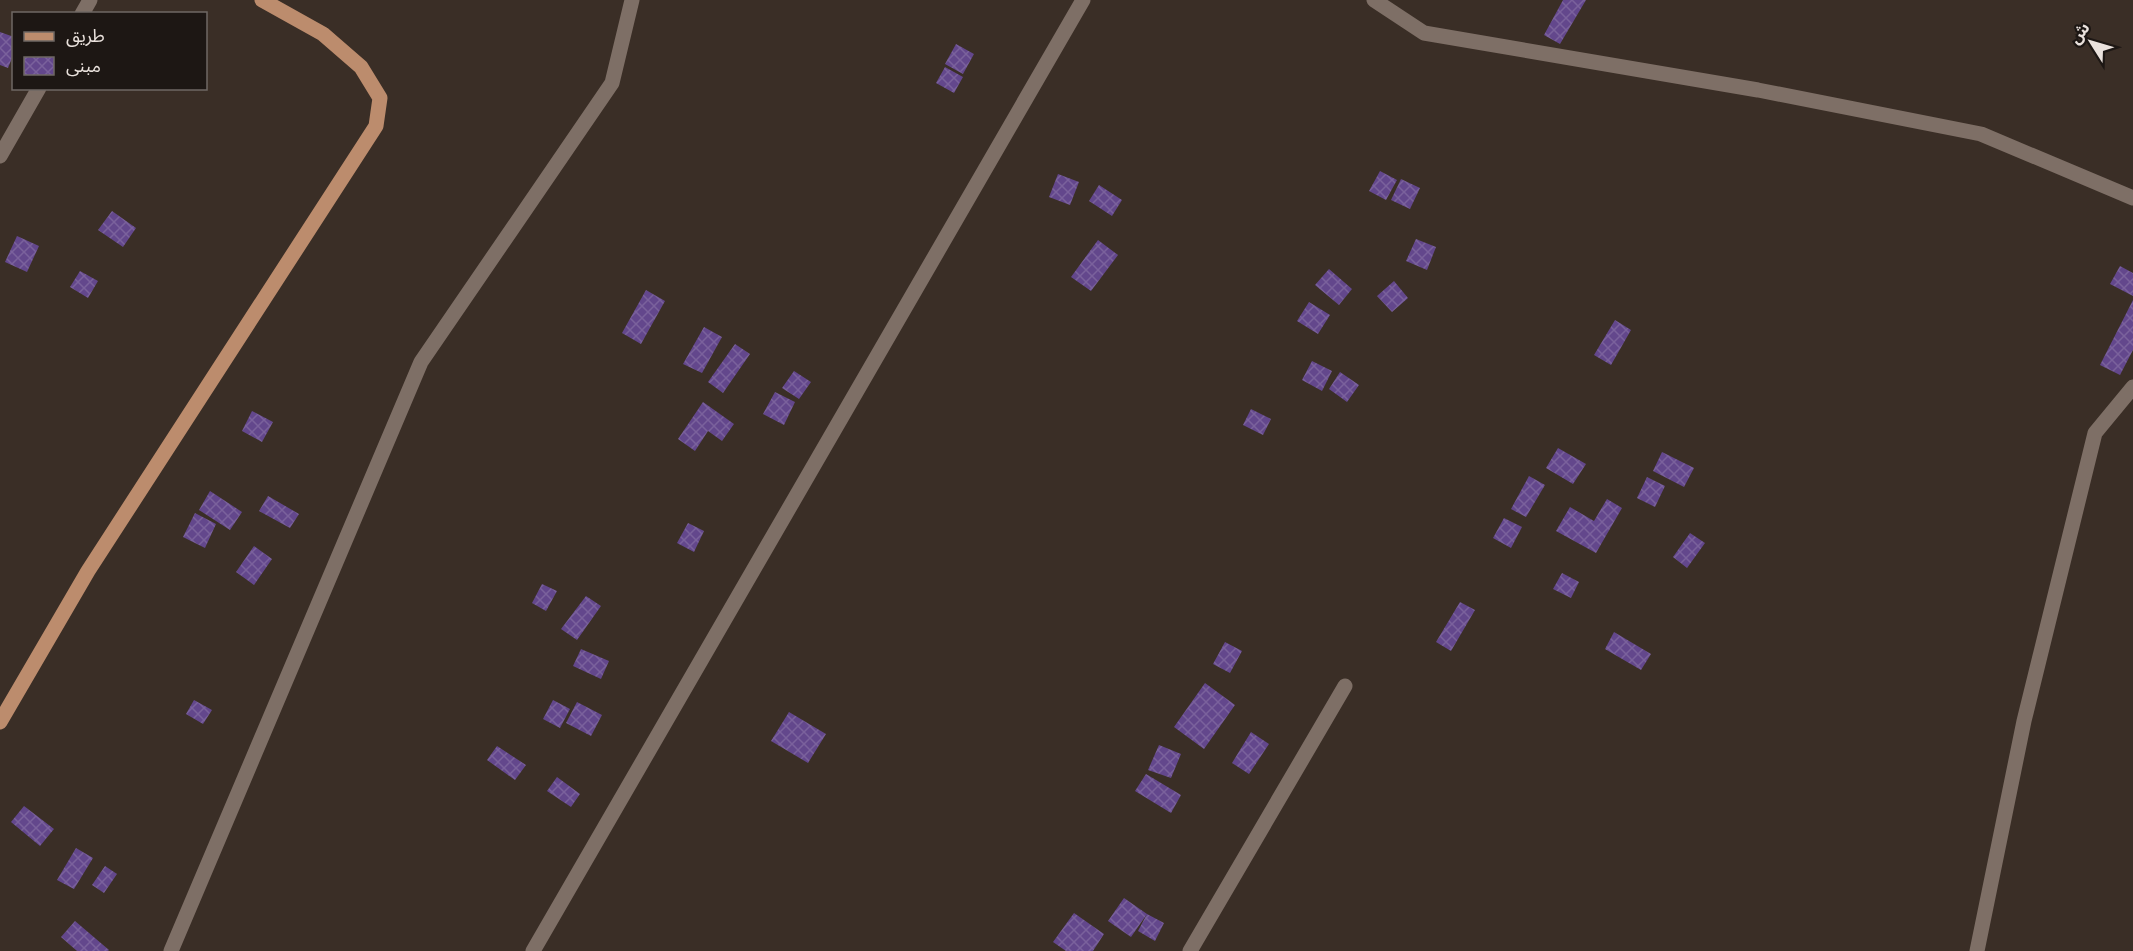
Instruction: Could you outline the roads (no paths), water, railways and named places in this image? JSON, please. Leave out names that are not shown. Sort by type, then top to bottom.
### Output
[{"type":"main road","points":[[0,722],[88,572],[376,126],[380,98],[362,67],[323,34],[262,0]]},
{"type":"street","points":[[171,951],[421,363],[612,83],[632,0]]},
{"type":"street","points":[[533,951],[1083,0]]},
{"type":"street","points":[[1374,0],[1424,33],[1758,90],[1981,134],[2133,198]]},
{"type":"street","points":[[0,156],[38,90]]},
{"type":"street","points":[[1977,951],[2024,721],[2095,433],[2133,387]]},
{"type":"street","points":[[1190,951],[1345,686]]}]
